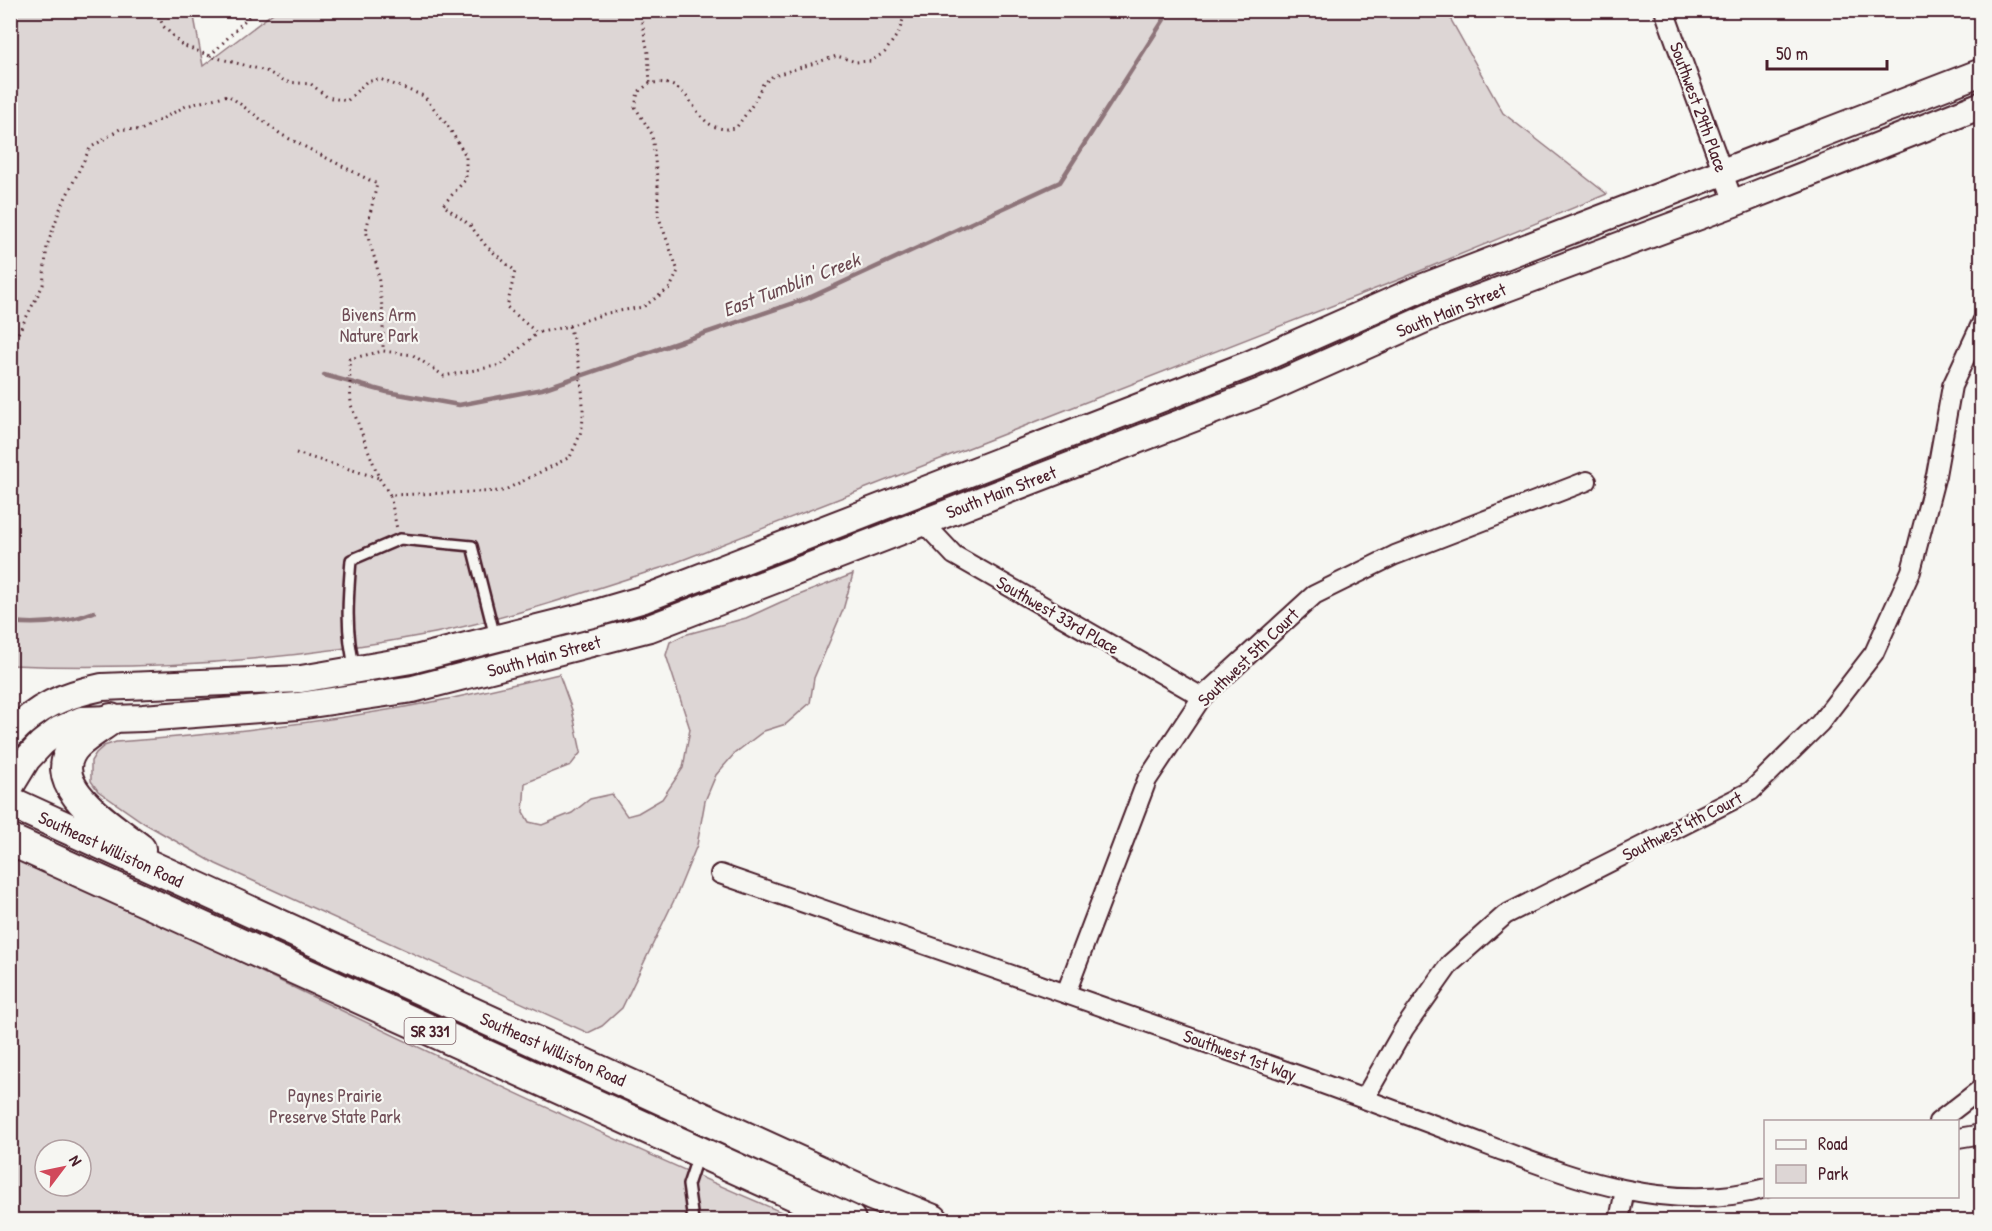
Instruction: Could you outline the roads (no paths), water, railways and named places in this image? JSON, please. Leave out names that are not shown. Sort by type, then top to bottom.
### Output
[{"type":"highway","points":[[111,719],[76,746],[68,760],[66,775],[71,791],[87,808],[182,882]]},
{"type":"highway","name":"Southeast Williston Road","points":[[10,802],[933,1221]]},
{"type":"highway","name":"Southeast Williston Road","points":[[10,840],[850,1221]]},
{"type":"highway","points":[[699,1153],[712,1121]]},
{"type":"main road","name":"South Main Street","points":[[10,735],[22,722],[43,707],[71,693],[102,687],[301,679],[411,660],[495,640],[593,614],[655,594],[1250,364],[1424,287],[1982,72]]},
{"type":"main road","name":"South Main Street","points":[[10,787],[27,759],[42,743],[59,730],[82,720],[298,705],[381,694],[423,686],[650,628],[1261,392],[1434,315],[1734,202],[1982,105]]},
{"type":"main road","points":[[911,495],[923,522]]},
{"type":"main road","points":[[593,614],[603,641]]},
{"type":"main road","points":[[355,669],[381,694]]},
{"type":"street","name":"Southwest 29th Place","points":[[1664,10],[1734,202]]},
{"type":"street","name":"Southwest 4th Court","points":[[1364,1099],[1404,1029],[1449,964],[1505,915],[1751,791],[1820,723],[1874,653],[1911,571],[1936,475],[1952,386],[1982,322]]},
{"type":"street","name":"Southwest 5th Court","points":[[1066,993],[1147,780],[1202,696],[1314,595],[1395,555],[1587,481]]},
{"type":"street","name":"Southwest 33rd Place","points":[[923,522],[954,555],[1202,696]]},
{"type":"street","name":"Southwest 1st Way","points":[[720,874],[1066,993],[1569,1175],[1625,1190],[1665,1195],[1708,1197],[1748,1193],[1764,1189]]},
{"type":"street","points":[[1941,1120],[1982,1088]]},
{"type":"street","points":[[1959,1138],[1982,1134]]},
{"type":"street","points":[[1619,1221],[1625,1190]]},
{"type":"lane","points":[[355,669],[348,647],[348,591],[351,560],[400,539],[472,546],[495,640]]},
{"type":"lane","points":[[693,1221],[688,1185],[699,1153]]},
{"type":"waterway","name":"East Tumblin' Creek","points":[[324,375],[387,392],[459,405],[542,389],[811,297],[1060,182],[1170,10]]},
{"type":"waterway","name":"East Tumblin' Creek","points":[[10,622],[53,622],[74,619],[94,612]]},
{"type":"park label","name":"Bivens Arm Nature Park","points":[[379,324]]},
{"type":"park label","name":"Paynes Prairie Preserve State Park","points":[[335,1105]]}]
